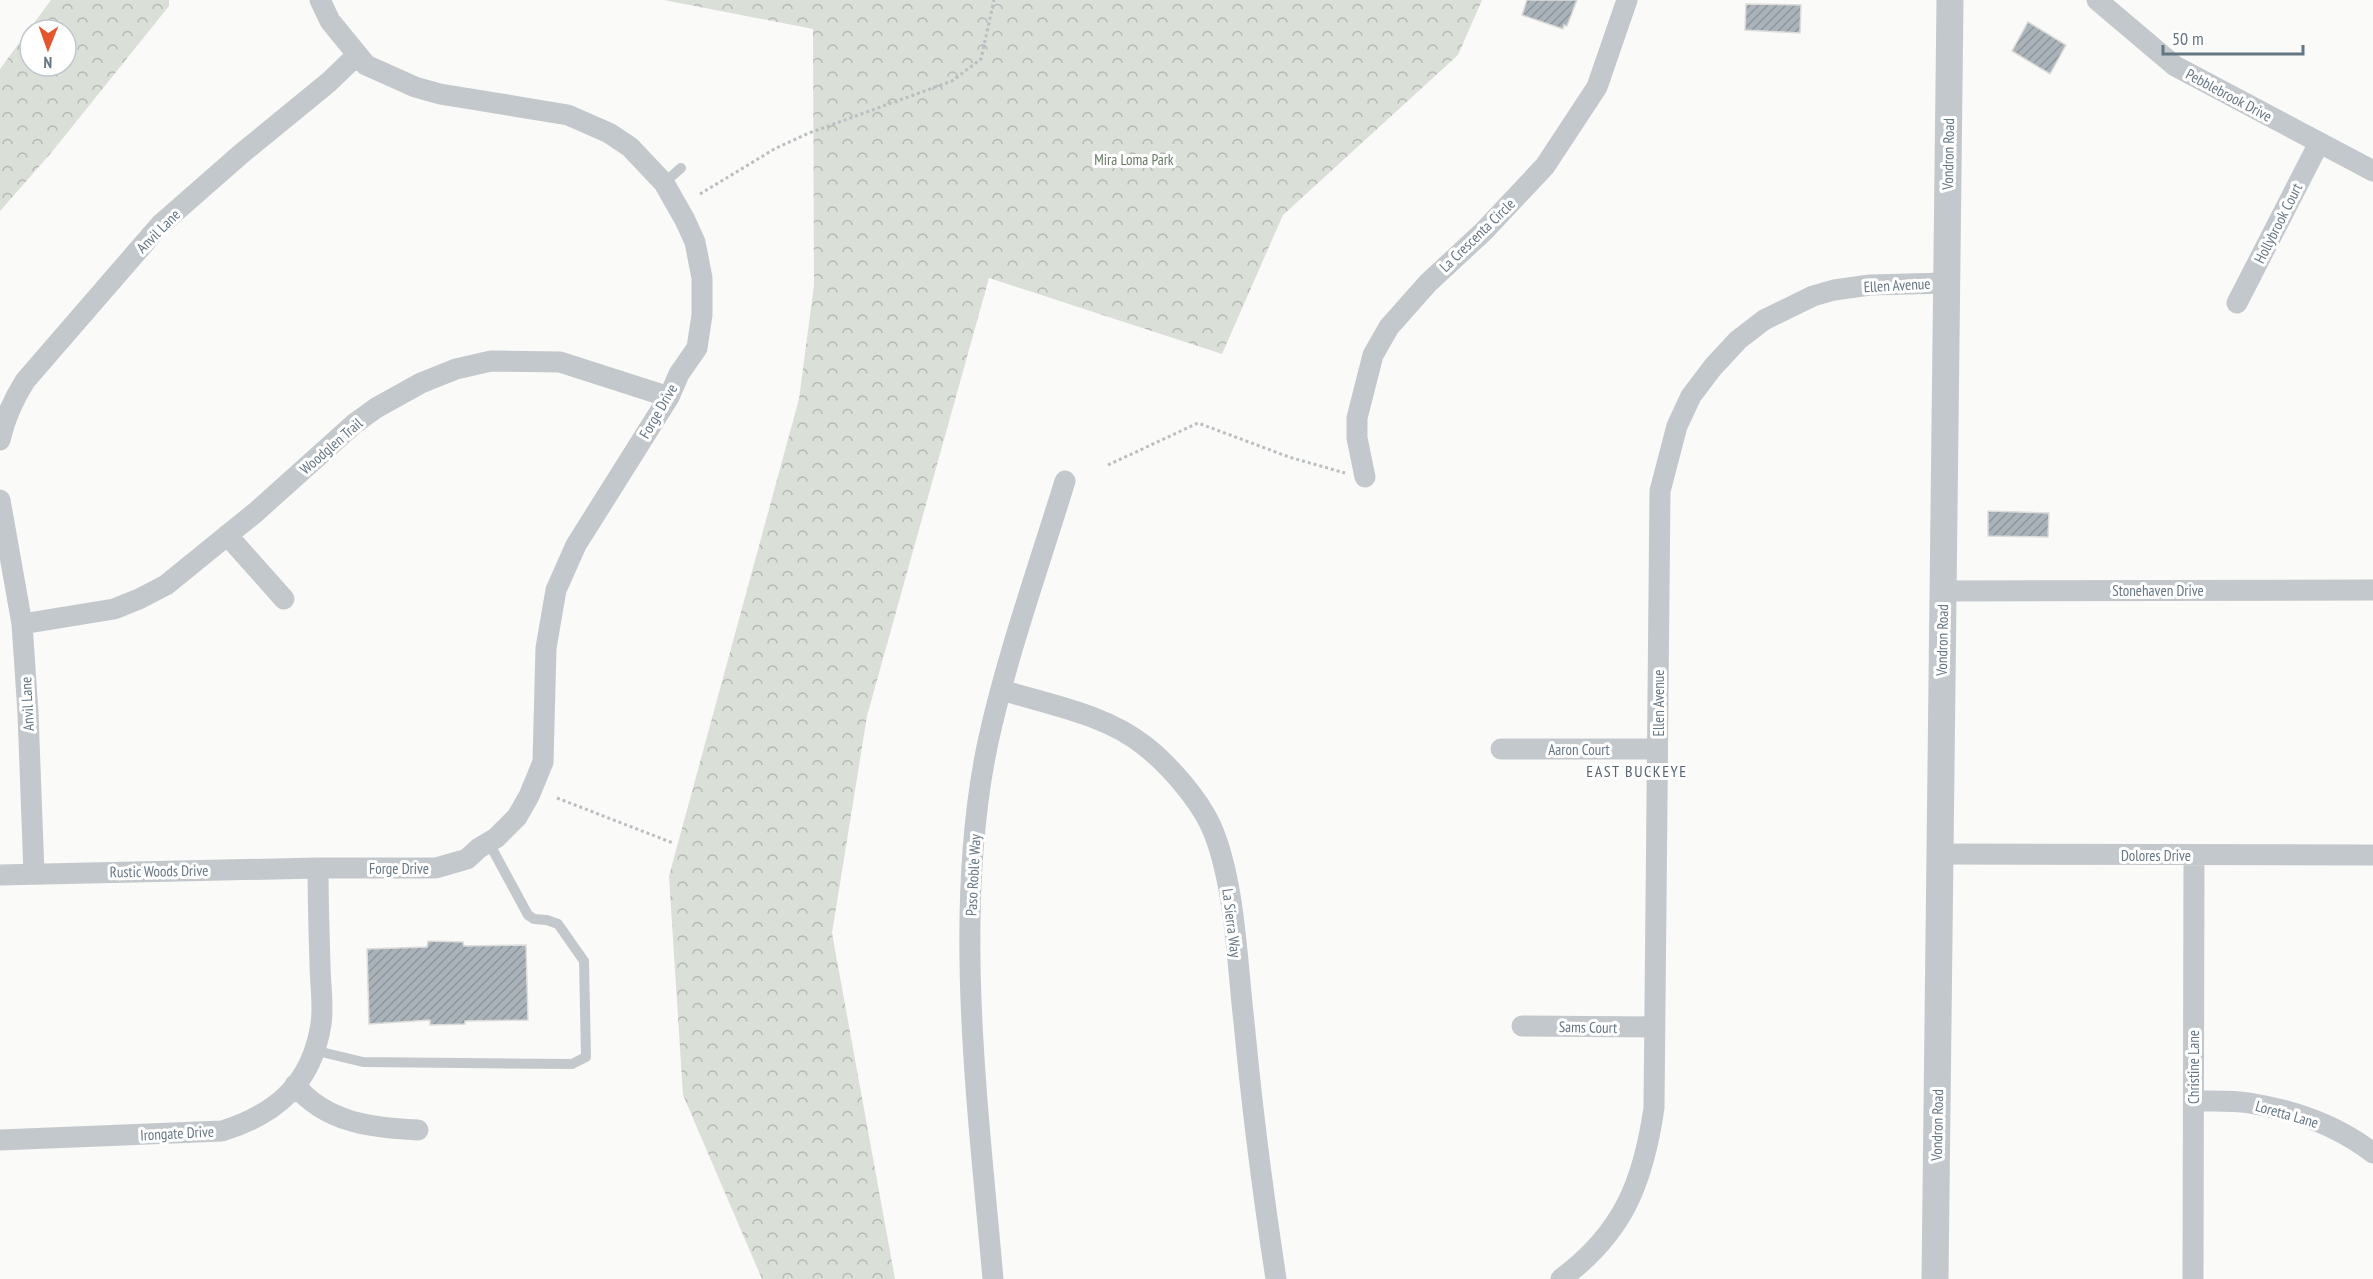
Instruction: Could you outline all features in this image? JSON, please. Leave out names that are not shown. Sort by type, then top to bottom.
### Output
[{"type":"street","name":"Forge Drive","points":[[318,868],[436,868],[467,859],[496,838],[517,817],[529,796],[543,762],[546,648],[556,590],[576,545],[697,348],[702,315],[702,278],[695,242],[664,183],[630,147],[568,115],[440,94],[415,87],[366,65],[330,21],[320,0]]},
{"type":"street","name":"La Crescenta Circle","points":[[1365,477],[1357,438],[1357,418],[1373,355],[1389,327],[1428,283],[1484,231],[1545,166],[1596,87],[1627,0]]},
{"type":"street","name":"Vondron Road","points":[[1935,1279],[1950,0]]},
{"type":"street","name":"Pebblebrook Drive","points":[[2097,0],[2175,66],[2373,171]]},
{"type":"street","name":"Anvil Lane","points":[[0,440],[13,399],[25,381],[160,225],[329,82],[357,55]]},
{"type":"street","name":"Hollybrook Court","points":[[2237,303],[2319,143]]},
{"type":"street","name":"Ellen Avenue","points":[[1561,1279],[1599,1245],[1617,1222],[1631,1198],[1645,1161],[1654,1108],[1660,491],[1677,426],[1691,396],[1713,368],[1738,340],[1764,320],[1813,296],[1834,290],[1870,285],[1946,283]]},
{"type":"street","name":"Woodglen Trail","points":[[22,624],[114,609],[166,585],[376,408],[421,383],[456,369],[491,361],[560,362],[669,397]]},
{"type":"street","name":"Paso Robl'e Way","points":[[993,1279],[973,1023],[970,911],[976,825],[988,742],[1065,481]]},
{"type":"street","name":"Anvil Lane","points":[[0,500],[22,624],[34,874]]},
{"type":"street","points":[[227,535],[284,599]]},
{"type":"street","name":"Stonehaven Drive","points":[[1943,591],[2373,590]]},
{"type":"street","name":"La Sierra Way","points":[[1002,690],[1103,721],[1145,746],[1187,788],[1210,826],[1225,867],[1263,1197],[1276,1279]]},
{"type":"street","name":"Aaron Court","points":[[1501,749],[1657,749]]},
{"type":"street","name":"Dolores Drive","points":[[1940,854],[2373,855]]},
{"type":"street","name":"Christine Lane","points":[[2193,1279],[2194,855]]},
{"type":"street","name":"Rustic Woods Drive","points":[[0,875],[318,868]]},
{"type":"street","name":"Irongate Drive","points":[[0,1140],[222,1131],[247,1123],[270,1111],[296,1085],[313,1050],[321,1023],[318,868]]},
{"type":"street","name":"Sams Court","points":[[1522,1026],[1654,1027]]},
{"type":"street","points":[[296,1085],[312,1102],[349,1121],[376,1128],[418,1130]]},
{"type":"street","name":"Loretta Lane","points":[[2194,1101],[2249,1103],[2308,1118],[2358,1141],[2373,1153]]},
{"type":"lane","points":[[664,183],[681,168]]},
{"type":"lane","points":[[313,1050],[363,1062],[572,1064],[586,1057],[584,961],[558,924],[534,919],[528,915],[489,843]]},
{"type":"path","points":[[700,194],[776,148],[809,133],[952,81],[981,59],[994,0]]},
{"type":"path","points":[[1108,465],[1198,423],[1289,457],[1331,470],[1365,477]]},
{"type":"path","points":[[557,798],[673,843]]},
{"type":"green space","points":[[51,0],[169,0],[169,6],[51,153],[0,211],[0,69],[18,45],[18,78],[78,78],[78,18],[38,18]]},
{"type":"green space","name":"Mira Loma Park","points":[[664,0],[1482,0],[1458,55],[1283,215],[1222,354],[989,278],[867,716],[832,933],[895,1279],[762,1279],[683,1095],[669,876],[799,399],[814,285],[813,29]]},
{"type":"building","points":[[1527,0],[1577,0],[1567,26],[1564,25],[1563,29],[1522,15]]},
{"type":"building","points":[[1746,4],[1801,5],[1800,33],[1745,30]]},
{"type":"building","points":[[2028,22],[2066,45],[2050,74],[2012,51]]},
{"type":"building","points":[[1988,511],[2049,513],[2048,537],[1988,536]]},
{"type":"building","points":[[428,941],[463,942],[464,946],[526,945],[528,1020],[465,1021],[465,1024],[430,1025],[430,1020],[369,1024],[367,949],[427,947]]},
{"type":"district","name":"EAST BUCKEYE","points":[[1637,771]]}]
